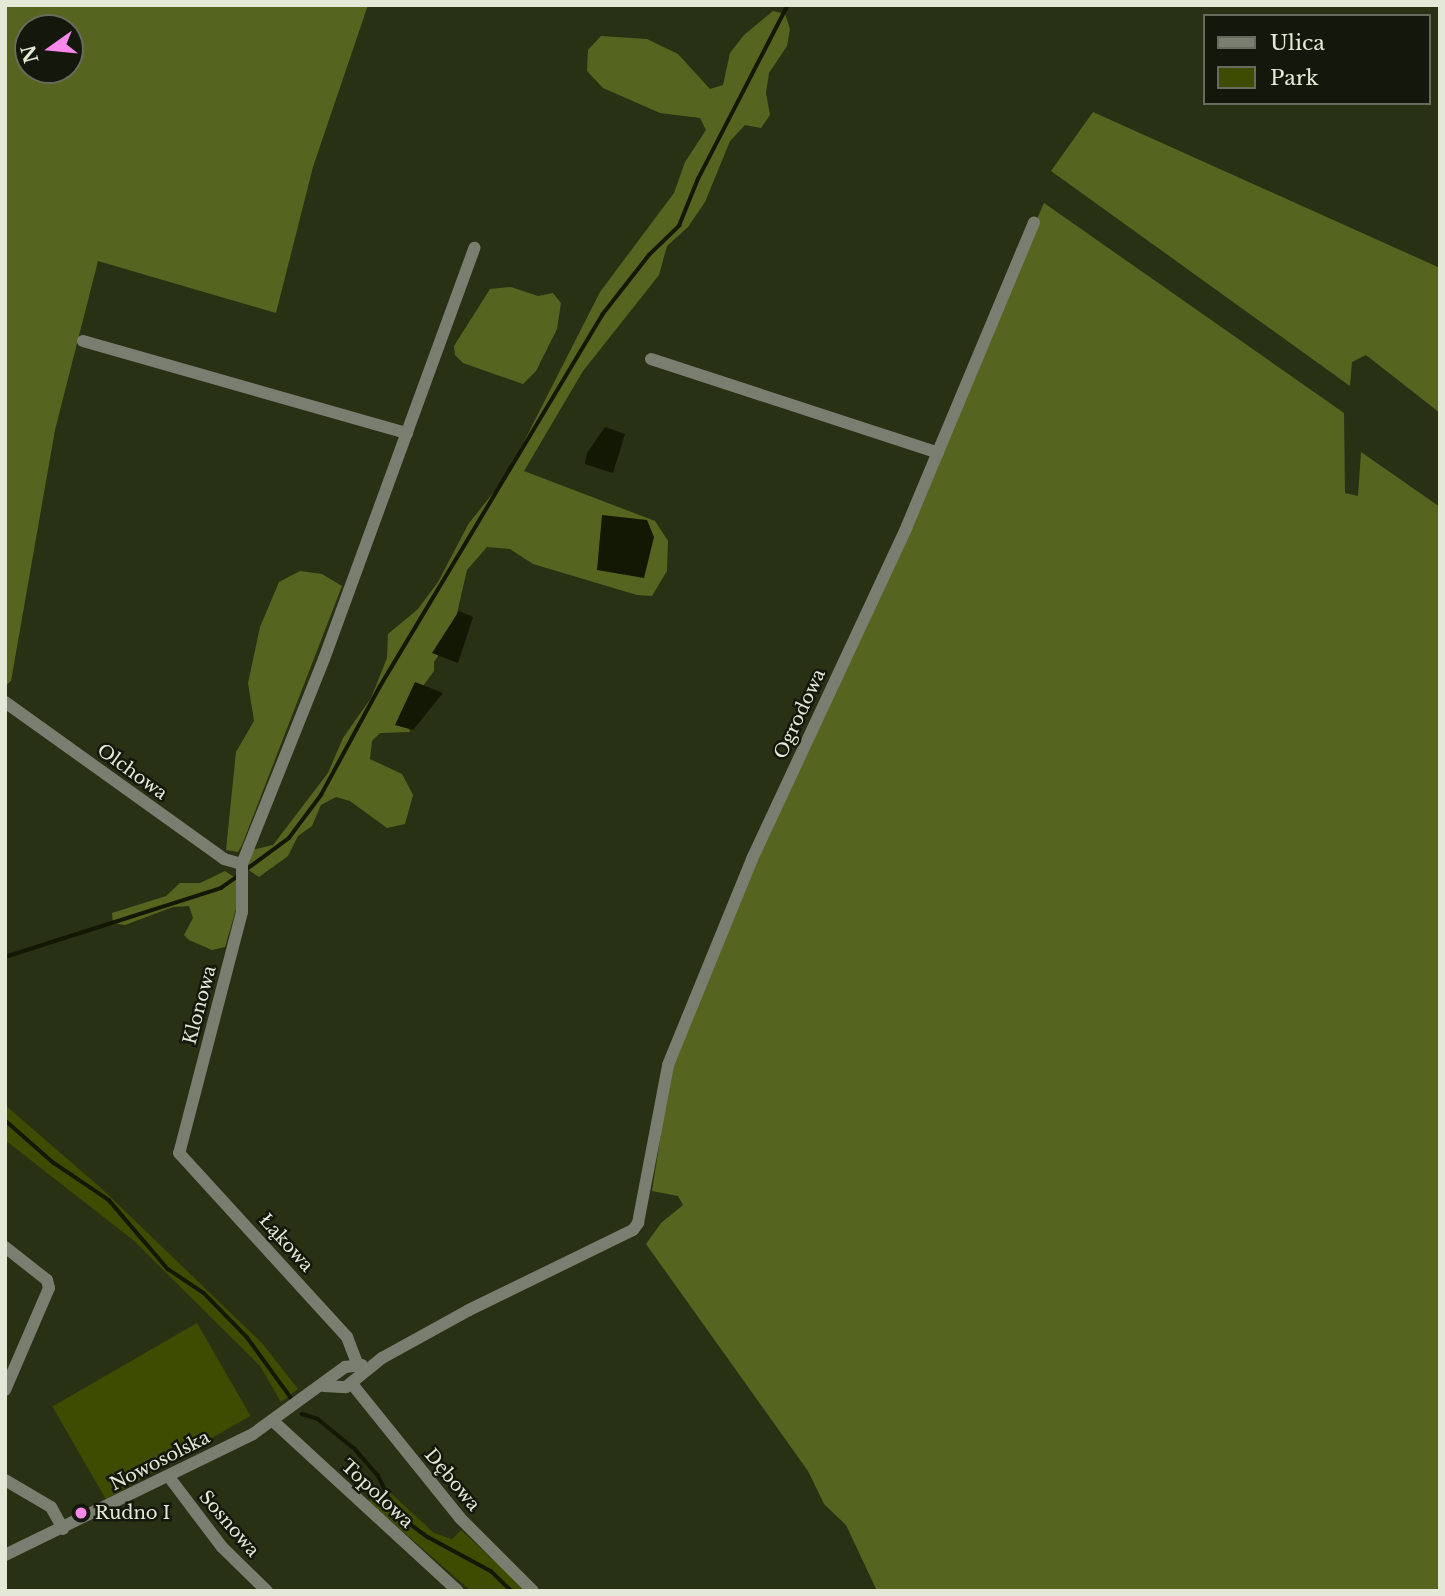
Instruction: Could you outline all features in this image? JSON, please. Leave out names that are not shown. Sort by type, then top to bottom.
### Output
[{"type":"street","name":"Ogrodowa","points":[[633,1230],[642,1215],[668,1065],[752,859],[938,453],[1034,223]]},
{"type":"street","points":[[242,864],[282,770],[474,248]]},
{"type":"street","points":[[83,341],[407,433]]},
{"type":"street","points":[[651,359],[938,453]]},
{"type":"street","name":"Olchowa","points":[[5,702],[224,859],[242,864]]},
{"type":"street","name":"Klonowa","points":[[179,1153],[242,912],[242,864]]},
{"type":"street","name":"Łąkowa","points":[[179,1153],[348,1337],[360,1366]]},
{"type":"street","name":"Nowosolska","points":[[5,1555],[63,1530],[273,1422],[324,1386],[333,1375],[360,1366],[633,1230]]},
{"type":"street","points":[[5,1247],[47,1280],[49,1288],[5,1390]]},
{"type":"street","name":"Nowosolska","points":[[352,1384],[360,1366]]},
{"type":"street","points":[[324,1386],[352,1384]]},
{"type":"street","name":"Dębowa","points":[[352,1384],[460,1518],[533,1591]]},
{"type":"street","name":"Topolowa","points":[[273,1422],[458,1591]]},
{"type":"street","name":"Sosnowa","points":[[169,1477],[222,1547],[267,1591]]},
{"type":"street","points":[[5,1480],[51,1507],[63,1530]]},
{"type":"green space","points":[[5,5],[368,5],[313,167],[276,313],[98,261],[55,430],[11,681],[5,686]]},
{"type":"green space","points":[[773,11],[785,14],[790,29],[787,46],[769,73],[766,93],[770,115],[761,128],[745,125],[730,141],[705,202],[688,227],[667,246],[659,275],[583,371],[524,471],[655,521],[668,541],[667,571],[652,596],[637,595],[533,564],[510,549],[487,547],[467,570],[452,635],[434,662],[434,671],[404,712],[410,732],[380,733],[372,741],[370,759],[402,774],[413,795],[405,824],[387,828],[350,801],[336,797],[321,805],[312,826],[298,836],[288,856],[259,877],[247,869],[252,850],[273,845],[328,773],[343,738],[371,698],[387,658],[388,634],[418,609],[438,582],[469,523],[506,477],[600,292],[674,193],[685,162],[706,130],[700,118],[660,113],[603,88],[587,71],[588,50],[601,36],[647,39],[678,54],[710,89],[723,85],[730,53],[744,35]]},
{"type":"green space","points":[[1093,112],[1440,268],[1440,413],[1366,355],[1352,362],[1350,386],[1051,171]]},
{"type":"green space","points":[[1044,203],[1344,413],[1345,493],[1358,496],[1361,452],[1440,507],[1440,1591],[877,1591],[846,1525],[824,1504],[808,1471],[646,1244],[661,1223],[683,1205],[678,1196],[652,1191],[671,1068],[755,861]]},
{"type":"green space","points":[[511,287],[538,296],[553,293],[561,303],[557,329],[536,371],[523,384],[463,363],[455,355],[454,346],[490,289]]},
{"type":"green space","points":[[300,571],[322,574],[342,586],[242,845],[238,852],[226,850],[236,752],[254,721],[248,683],[260,627],[279,582]]},
{"type":"green space","points":[[225,871],[237,879],[241,892],[225,947],[212,950],[184,935],[193,918],[189,906],[173,907],[125,925],[113,923],[112,913],[166,896],[180,883],[200,883]]},
{"type":"green space","points":[[5,1105],[101,1188],[262,1343],[298,1389],[281,1402],[260,1366],[133,1240],[5,1140]]},
{"type":"green space","points":[[197,1323],[250,1416],[106,1499],[52,1406]]},
{"type":"green space","points":[[384,1487],[434,1533],[452,1539],[461,1530],[527,1591],[471,1591],[368,1501]]},
{"type":"shaded area","points":[[605,427],[625,434],[613,473],[585,464],[587,453]]},
{"type":"shaded area","points":[[602,515],[647,520],[654,537],[644,578],[597,570]]},
{"type":"shaded area","points":[[459,611],[473,617],[458,663],[432,653]]},
{"type":"shaded area","points":[[415,682],[443,693],[413,730],[395,725]]},
{"type":"waterway","points":[[247,869],[289,838],[321,795],[379,688],[602,315],[649,255],[679,226],[698,179],[788,5]]},
{"type":"waterway","points":[[5,957],[221,888],[238,876]]},
{"type":"waterway","points":[[5,1120],[54,1163],[109,1200],[168,1269],[204,1293],[247,1337],[292,1399]]},
{"type":"waterway","points":[[302,1414],[318,1419],[355,1449],[378,1475],[397,1514],[428,1537],[491,1571],[512,1591]]},
{"type":"place","name":"Rudno I","points":[[81,1513]]}]
